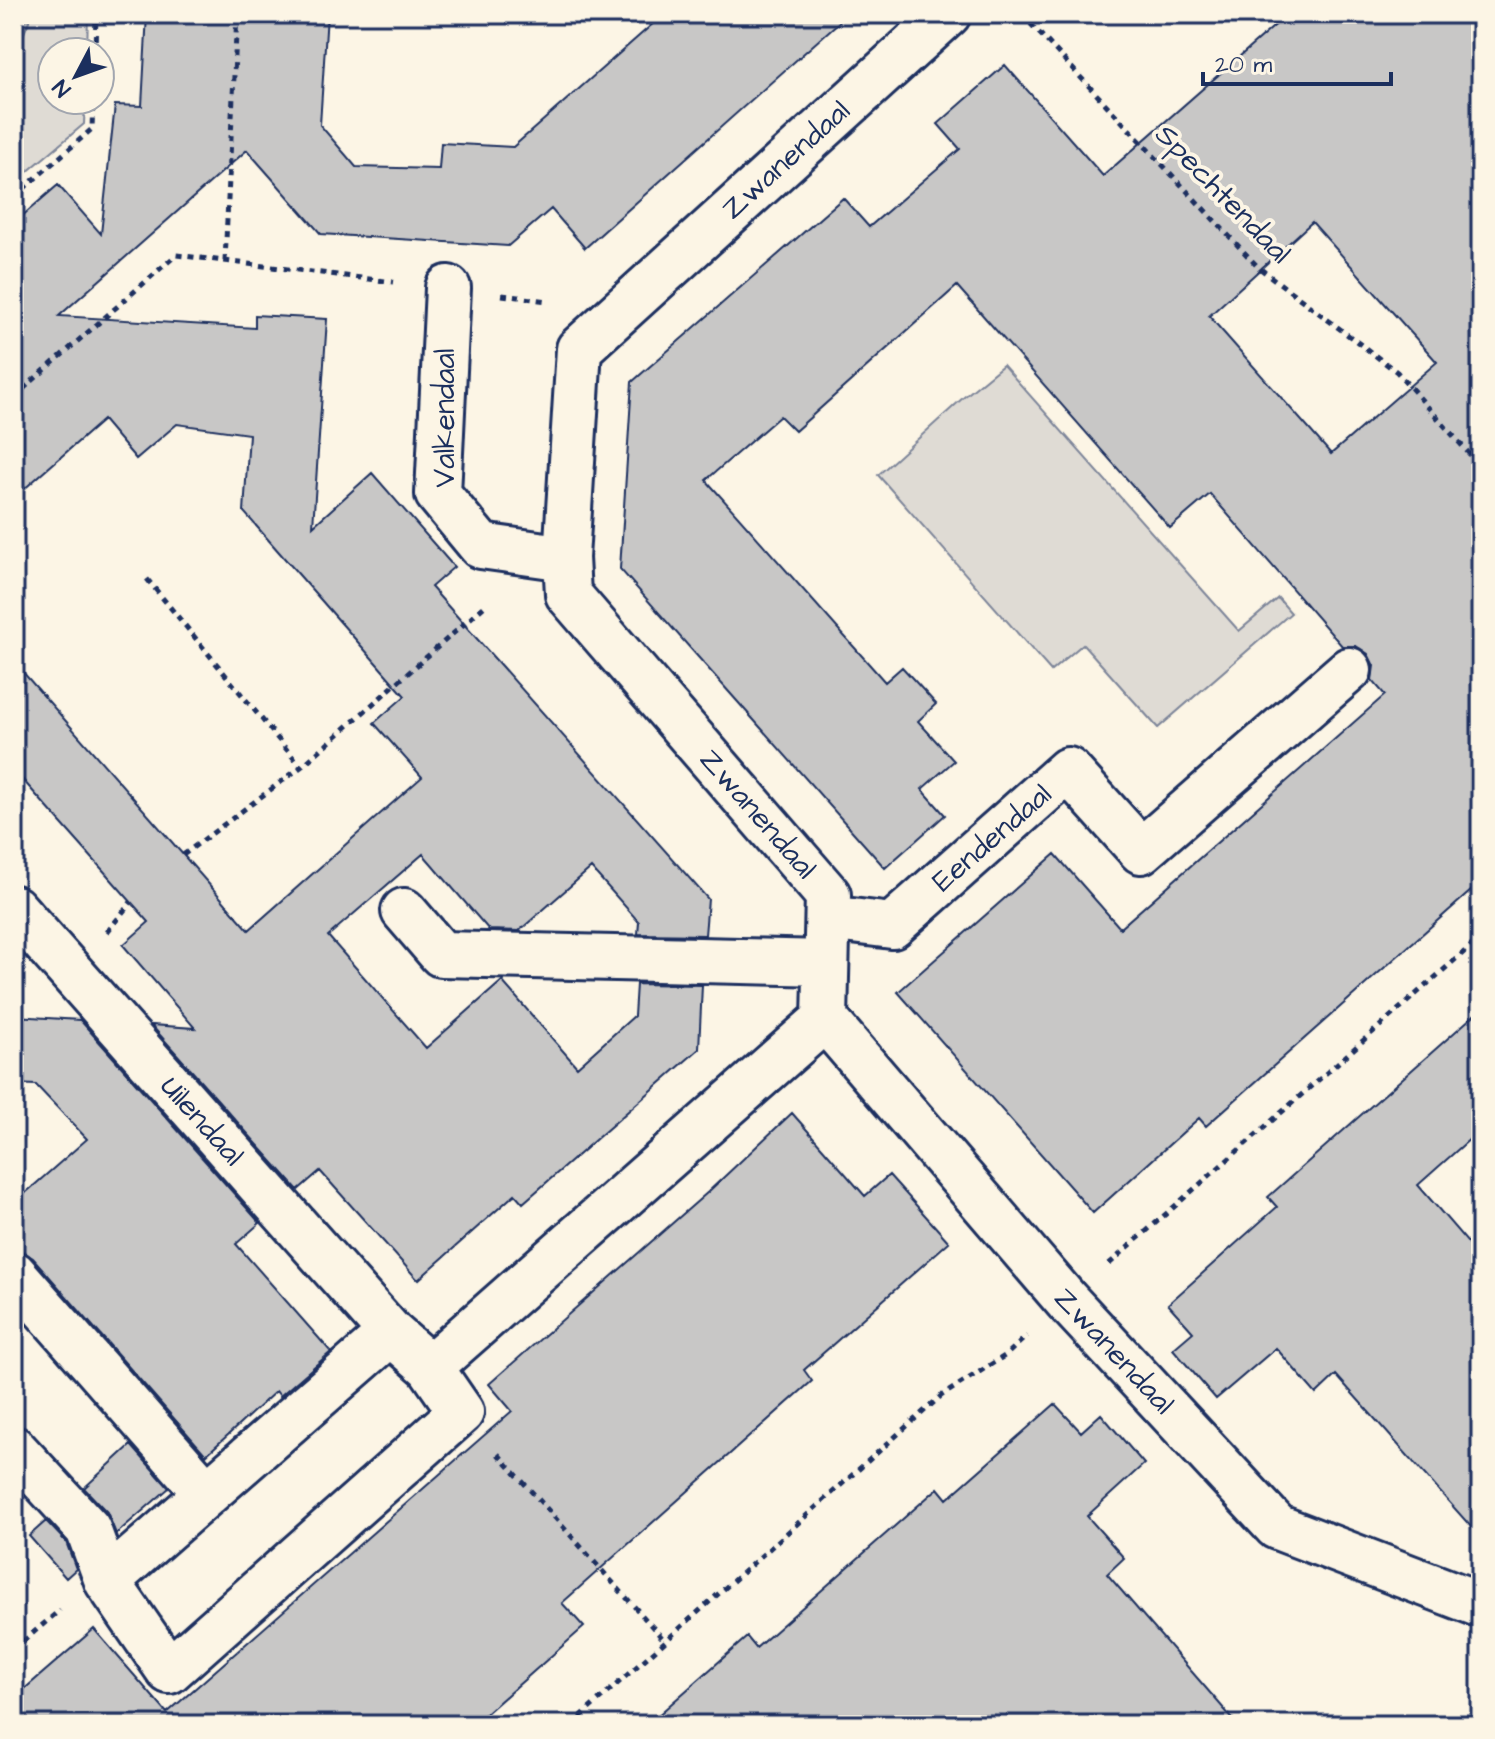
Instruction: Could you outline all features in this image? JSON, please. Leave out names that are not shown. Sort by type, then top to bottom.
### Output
[{"type":"street","name":"Zwanendaal","points":[[948,14],[579,349],[567,576],[828,895],[825,1019],[1067,1301],[1277,1527],[1481,1605]]},
{"type":"street","name":"Valkendaal","points":[[448,288],[438,494],[481,546],[567,576]]},
{"type":"street","name":"Eendendaal","points":[[828,918],[892,926],[1068,770],[1141,851],[1349,670]]},
{"type":"street","name":"Uilendaal","points":[[14,908],[391,1333],[430,1367],[461,1412]]},
{"type":"street","points":[[404,911],[441,954],[826,963]]},
{"type":"street","points":[[430,1367],[825,1019]]},
{"type":"street","points":[[14,1274],[207,1494]]},
{"type":"street","points":[[107,1581],[391,1333]]},
{"type":"street","points":[[14,1449],[88,1529],[107,1581],[169,1671],[461,1412]]},
{"type":"path","points":[[95,36],[96,14]]},
{"type":"path","points":[[225,261],[237,14]]},
{"type":"path","name":"Spechtendaal","points":[[1009,14],[1028,21],[1258,267],[1397,372],[1481,467]]},
{"type":"path","points":[[14,197],[92,129],[92,116]]},
{"type":"path","points":[[14,397],[176,255],[620,310]]},
{"type":"path","points":[[183,855],[301,767],[504,589],[567,576]]},
{"type":"path","points":[[147,579],[301,767]]},
{"type":"path","points":[[461,1412],[665,1641]]},
{"type":"shaded area","points":[[14,14],[88,14],[87,36],[36,36],[36,116],[84,116],[84,124],[14,183]]},
{"type":"shaded area","points":[[14,14],[32,14],[14,57]]},
{"type":"shaded area","points":[[1003,365],[1239,631],[1278,598],[1291,613],[1158,728],[1083,644],[1051,671],[878,475]]},
{"type":"building","points":[[147,14],[327,14],[320,125],[356,167],[439,169],[441,143],[513,147],[664,14],[848,14],[585,248],[551,209],[508,246],[321,234],[247,150],[59,316],[255,328],[255,315],[327,319],[313,526],[372,473],[454,567],[431,587],[708,899],[705,935],[638,934],[639,922],[591,868],[519,931],[489,930],[423,854],[328,936],[426,1048],[502,981],[577,1067],[634,1016],[636,984],[702,985],[699,1049],[523,1203],[515,1194],[418,1280],[320,1171],[298,1190],[151,1025],[195,1028],[123,945],[149,922],[14,770],[14,662],[249,930],[422,777],[374,723],[405,696],[244,512],[249,434],[177,424],[136,459],[103,420],[14,498],[14,223],[58,185],[101,234],[116,105],[142,106]]},
{"type":"building","points":[[1288,14],[1481,14],[1481,882],[1206,1126],[1199,1118],[1093,1213],[898,992],[1055,854],[1120,928],[1385,695],[1372,680],[1374,666],[1368,654],[1356,646],[1342,646],[1210,494],[1170,528],[957,286],[795,431],[780,416],[706,480],[885,682],[902,667],[936,704],[918,721],[954,761],[922,789],[945,815],[885,868],[620,569],[632,382],[843,198],[869,227],[960,149],[938,124],[1005,65],[1103,176]],"holes":[[[1312,222],[1437,362],[1331,454],[1209,316]]]},
{"type":"building","points":[[1481,1009],[1481,1129],[1418,1185],[1481,1258],[1481,1538],[1336,1375],[1316,1394],[1276,1348],[1216,1399],[1173,1349],[1193,1332],[1168,1304],[1277,1207],[1268,1197]]},
{"type":"building","points":[[14,1016],[80,1020],[260,1223],[236,1244],[331,1352],[280,1396],[276,1391],[206,1455],[33,1258],[14,1246],[14,1203],[87,1139],[36,1085],[14,1084]]},
{"type":"building","points":[[792,1113],[865,1196],[889,1175],[949,1242],[804,1370],[812,1381],[562,1603],[584,1627],[473,1725],[14,1725],[14,1698],[94,1629],[167,1713],[512,1411],[489,1384],[708,1192]]},
{"type":"building","points":[[1055,1404],[1081,1432],[1101,1414],[1144,1464],[1087,1516],[1124,1558],[1107,1574],[1238,1725],[647,1725],[747,1637],[756,1648],[938,1488],[947,1499]]},
{"type":"building","points":[[131,1445],[169,1488],[116,1534],[107,1512],[84,1488]]},
{"type":"building","points":[[46,1521],[66,1542],[76,1569],[66,1578],[29,1536]]}]
